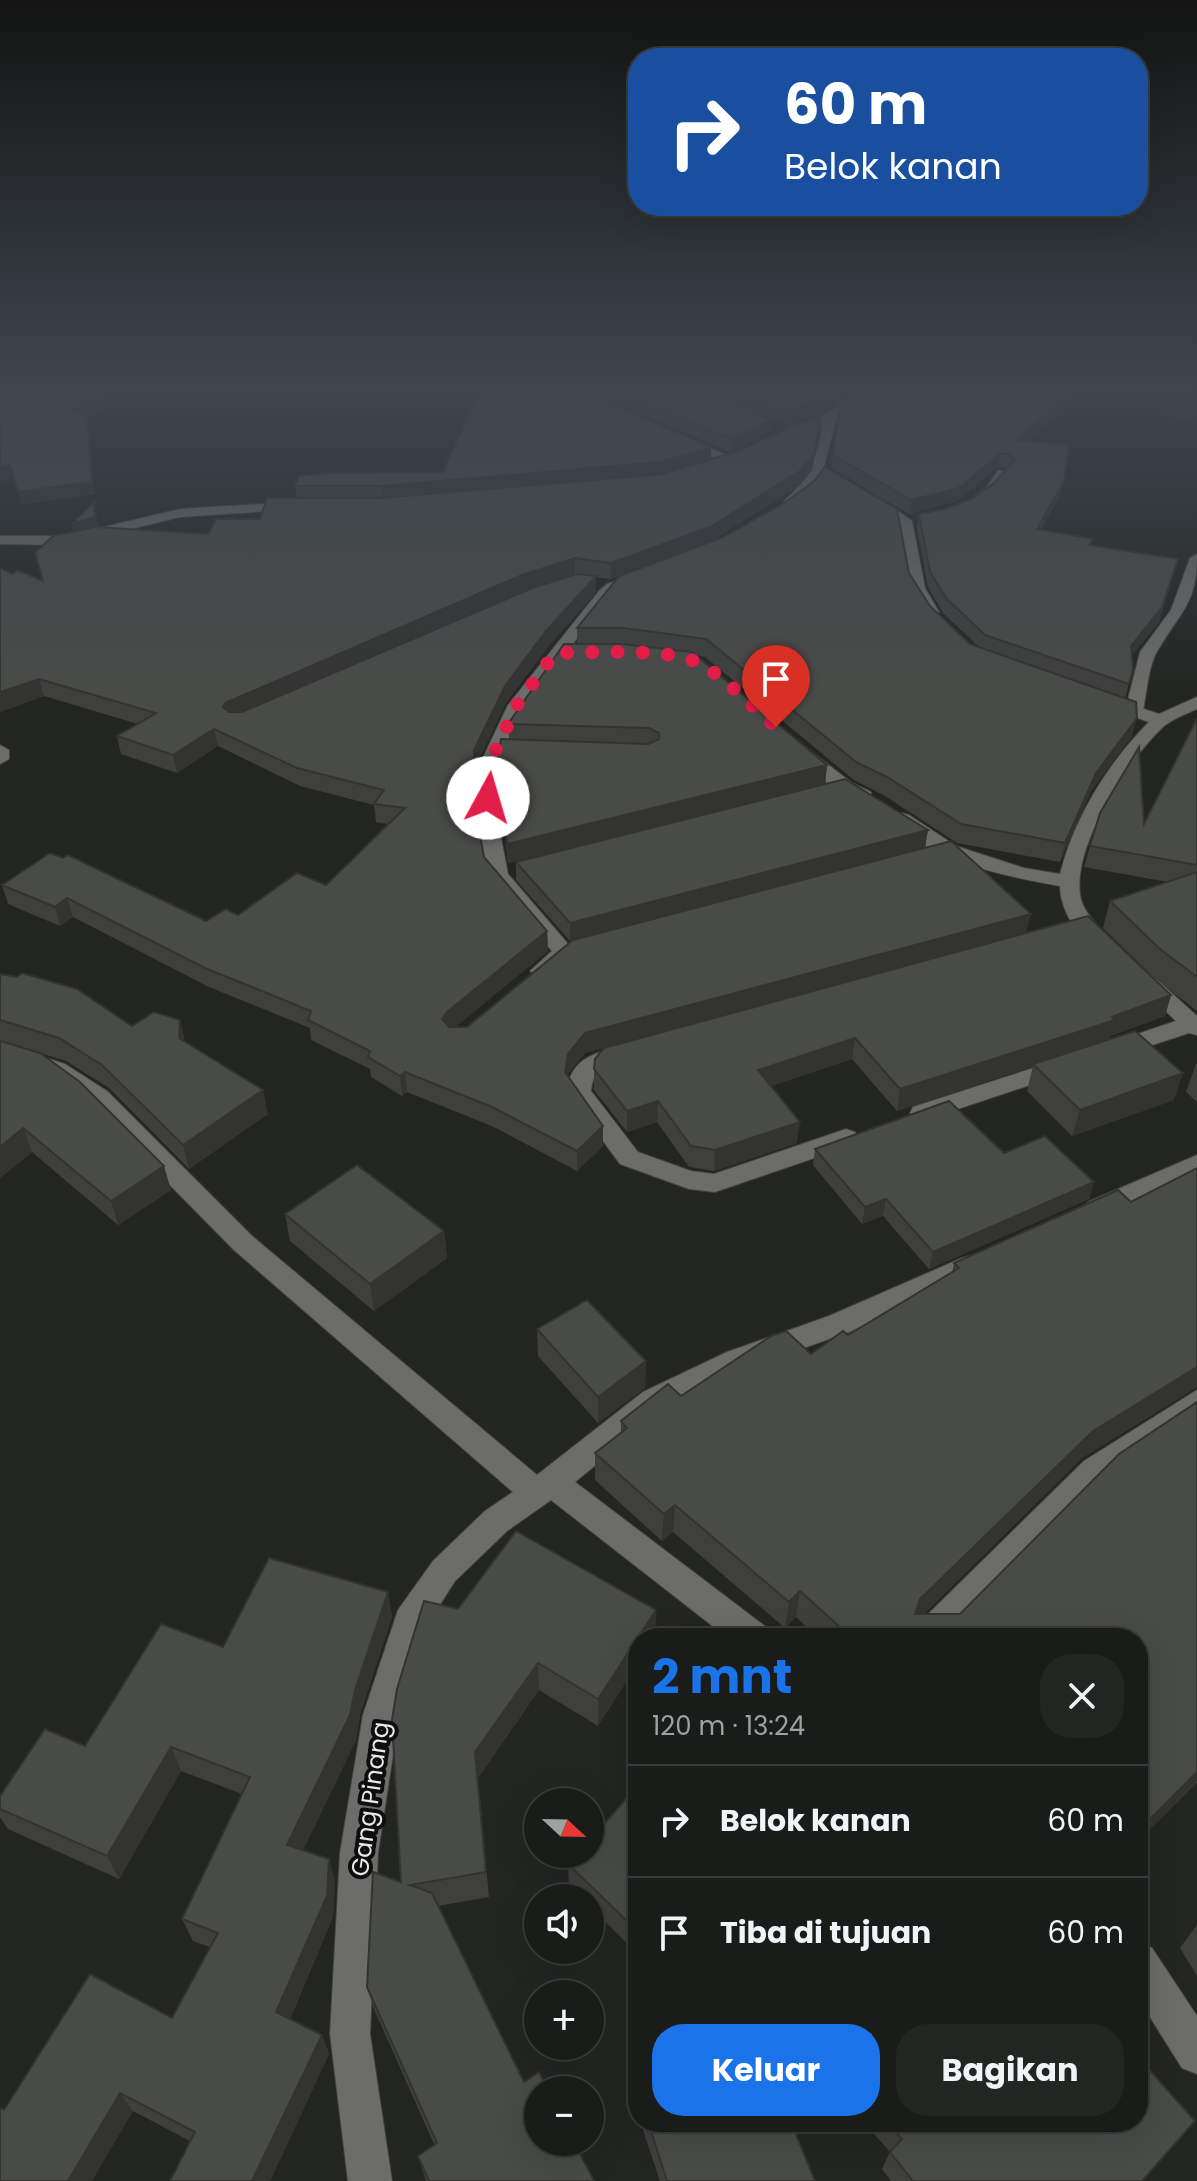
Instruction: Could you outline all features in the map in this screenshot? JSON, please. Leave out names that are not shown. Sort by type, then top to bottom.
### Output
[{"type":"street","points":[[778,512],[808,490]]},
{"type":"street","points":[[968,507],[992,490]]},
{"type":"street","points":[[858,491],[912,521],[917,588],[945,628]]},
{"type":"street","points":[[0,540],[51,545],[75,542],[166,515],[303,506]]},
{"type":"street","points":[[1134,711],[1148,652],[1179,610],[1197,558]]},
{"type":"street","points":[[529,981],[571,950],[506,873],[489,827],[487,768],[506,750],[517,705],[603,585],[638,578]]},
{"type":"street","points":[[555,653],[582,653]]},
{"type":"street","points":[[1088,696],[1161,721]]},
{"type":"street","points":[[895,1122],[1194,1026],[1086,926],[1070,897],[1069,882],[1076,854],[1106,786],[1161,721],[1197,702]]},
{"type":"street","points":[[787,737],[845,787],[882,806],[949,850],[1020,873],[1069,882]]},
{"type":"street","points":[[0,750],[0,759]]},
{"type":"street","points":[[815,795],[845,787]]},
{"type":"street","points":[[918,859],[949,850]]},
{"type":"street","points":[[1055,934],[1086,926]]},
{"type":"street","points":[[640,1049],[594,1061],[580,1077],[579,1092],[629,1158],[662,1172],[715,1183],[865,1132]]},
{"type":"street","points":[[0,1051],[57,1069],[98,1097],[243,1243],[544,1488],[740,1628]]},
{"type":"street","points":[[1068,1222],[1197,1164]]},
{"type":"street","name":"Gang Pinang","points":[[370,2181],[350,2034],[359,1853],[381,1715],[410,1621],[436,1583],[496,1521],[544,1488],[653,1401],[737,1360],[839,1324],[997,1254]]},
{"type":"street","points":[[937,1628],[1095,1470],[1197,1402]]},
{"type":"street","points":[[1148,1977],[1197,2053]]},
{"type":"building","points":[[478,490],[770,490],[710,527],[611,563],[575,558],[522,575],[225,703],[223,707],[229,712],[242,712],[535,587],[577,574],[596,576],[546,631],[505,686],[474,750],[475,809],[484,857],[547,931],[447,1012],[442,1019],[449,1027],[467,1027],[573,940],[951,841],[1031,914],[585,1033],[568,1054],[565,1072],[603,1126],[577,1151],[492,1107],[405,1072],[400,1076],[368,1057],[370,1051],[308,1020],[311,1011],[205,968],[67,898],[55,907],[2,885],[50,853],[63,858],[68,855],[206,921],[226,909],[238,915],[297,873],[326,885],[405,808],[374,804],[384,790],[297,768],[214,729],[173,755],[117,736],[156,713],[39,679],[0,692],[0,568],[13,574],[17,570],[43,581],[35,553],[53,536],[95,527],[208,534],[216,519],[260,519],[267,498],[382,498]]},
{"type":"building","points":[[802,490],[864,490],[897,509],[909,573],[930,606],[970,644],[1136,702],[1137,718],[1096,773],[1065,843],[961,824],[887,777],[856,762],[706,639],[623,628],[577,628],[619,576],[723,537]]},
{"type":"building","points":[[893,490],[952,490],[911,500]]},
{"type":"building","points":[[984,490],[1059,490],[1037,529],[1092,539],[1089,545],[1178,559],[1162,607],[1131,646],[1133,669],[1129,684],[985,635],[946,598],[930,572],[919,514],[945,509],[971,499]]},
{"type":"building","points":[[94,502],[95,517],[72,524]]},
{"type":"building","points":[[564,644],[622,644],[692,652],[827,765],[507,844],[497,762],[501,739],[648,744],[659,739],[659,733],[649,728],[508,724]]},
{"type":"building","points":[[1197,718],[1197,865],[1090,846],[1100,813],[1139,747],[1144,824]]},
{"type":"building","points":[[845,779],[928,830],[570,923],[516,862]]},
{"type":"building","points":[[1197,872],[1197,977],[1160,949],[1110,901]]},
{"type":"building","points":[[1088,916],[1171,995],[1112,1017],[1115,1020],[900,1089],[855,1038],[758,1070],[800,1122],[715,1150],[691,1146],[658,1101],[627,1111],[594,1069],[595,1059],[604,1048]]},
{"type":"building","points":[[22,973],[77,989],[132,1026],[154,1012],[180,1020],[179,1038],[263,1090],[183,1145],[102,1065],[59,1038],[0,1020],[0,974],[17,977]]},
{"type":"building","points":[[1135,1031],[1183,1073],[1080,1110],[1033,1064]]},
{"type":"building","points":[[0,1041],[40,1053],[80,1082],[164,1166],[111,1201],[23,1128],[0,1147]]},
{"type":"building","points":[[949,1101],[1004,1153],[1045,1136],[1094,1182],[933,1252],[886,1199],[865,1207],[815,1149]]},
{"type":"building","points":[[357,1165],[444,1231],[370,1284],[285,1214]]},
{"type":"building","points":[[1197,1168],[1197,1367],[1093,1431],[920,1599],[915,1614],[960,1614],[1119,1454],[1197,1402],[1197,1772],[1148,1821],[1148,1628],[841,1628],[800,1591],[789,1602],[675,1505],[664,1514],[595,1453],[627,1428],[621,1421],[668,1384],[681,1396],[771,1336],[786,1331],[811,1354],[843,1331],[848,1335],[959,1268],[954,1263],[1118,1190],[1131,1202]]},
{"type":"building","points":[[587,1300],[646,1361],[598,1397],[537,1329]]},
{"type":"building","points":[[516,1531],[656,1610],[644,1628],[628,1628],[628,1653],[598,1699],[538,1663],[475,1752],[486,1872],[410,1885],[432,1893],[524,2082],[524,2156],[581,2156],[594,2181],[429,2181],[418,2156],[437,2143],[367,1987],[373,1872],[401,1882],[392,1720],[397,1689],[424,1601],[458,1609]]},
{"type":"building","points":[[269,1558],[388,1592],[355,1690],[350,1715],[287,1845],[329,1859],[327,1896],[276,2012],[322,2035],[252,2181],[170,2181],[195,2132],[120,2093],[68,2181],[0,2181],[0,2108],[4,2110],[90,1974],[172,2018],[218,1933],[182,1919],[250,1777],[171,1747],[107,1856],[0,1809],[0,1796],[45,1729],[85,1746],[161,1624],[223,1647]]},
{"type":"building","points":[[628,1796],[628,1922],[604,1899],[604,1884],[589,1884],[572,1868],[604,1868],[604,1824]]},
{"type":"building","points":[[1148,2068],[1195,2121],[1142,2181],[913,2181],[890,2152],[902,2139],[896,2132],[1148,2132]]},
{"type":"building","points":[[651,2132],[795,2132],[815,2181],[667,2181]]},
{"type":"route","points":[[488,798],[487,768],[517,705],[555,653],[622,653],[690,659],[706,667],[776,727]]}]
